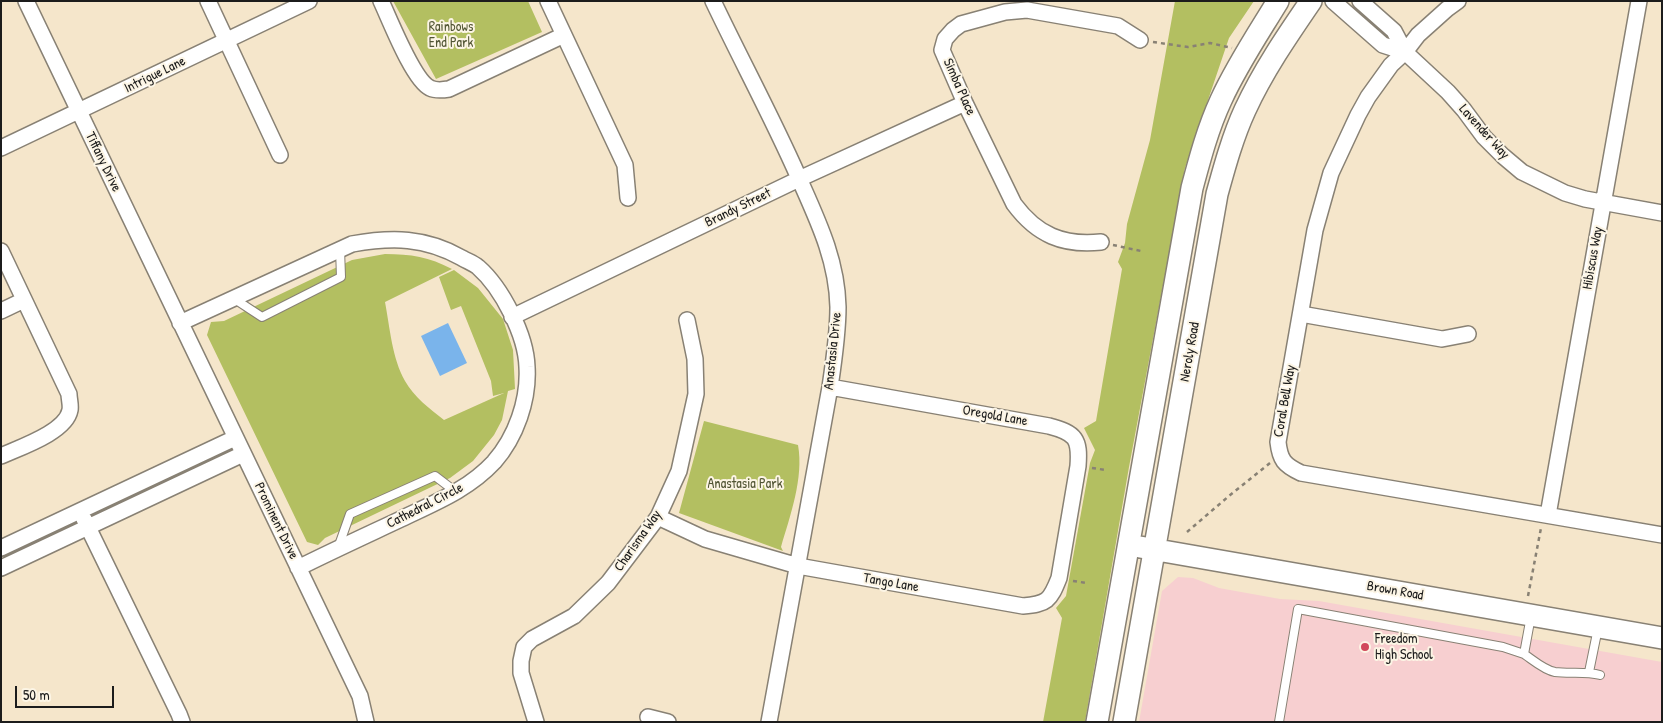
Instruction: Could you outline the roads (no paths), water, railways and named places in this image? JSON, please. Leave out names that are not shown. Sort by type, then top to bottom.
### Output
[{"type":"street","name":"Tiffany Drive","points":[[26,1],[180,322]]},
{"type":"street","points":[[208,1],[280,156]]},
{"type":"street","name":"Intrigue Lane","points":[[1,148],[308,1]]},
{"type":"street","points":[[381,1],[416,76],[429,88],[438,90],[449,89],[564,35]]},
{"type":"street","points":[[548,1],[624,165],[628,198]]},
{"type":"street","name":"Neroly Road","points":[[1097,722],[1192,188],[1201,153],[1221,101],[1244,55],[1278,1]]},
{"type":"street","name":"Neroly Road","points":[[1124,722],[1217,194],[1226,161],[1244,111],[1265,71],[1311,1]]},
{"type":"street","points":[[1333,1],[1383,45],[1405,52]]},
{"type":"street","points":[[1360,1],[1394,31],[1405,52]]},
{"type":"street","name":"Coral Bell Way","points":[[1458,1],[1418,35],[1405,52],[1391,65],[1368,97],[1331,172],[1315,230],[1278,442],[1279,456],[1288,467],[1301,473],[1545,521],[1662,535]]},
{"type":"street","name":"Hibiscus Way","points":[[1545,521],[1639,1]]},
{"type":"street","name":"Anastasia Drive","points":[[715,2],[824,232],[838,306],[830,387],[769,722]]},
{"type":"street","name":"Simba Place","points":[[1101,242],[1087,243],[1060,239],[1042,231],[1022,215],[1014,204],[965,103],[942,50],[945,39],[961,24],[1004,12],[1027,10],[1118,26],[1140,40]]},
{"type":"street","name":"Lavender Way","points":[[1405,52],[1448,92],[1496,150],[1522,172],[1565,193],[1602,202],[1662,212]]},
{"type":"street","name":"Brandy Street","points":[[512,317],[799,179],[965,103]]},
{"type":"street","name":"Cathedral Circle","points":[[180,322],[352,244],[378,239],[424,242],[451,252],[477,266],[496,287],[506,302],[523,345],[527,367],[526,387],[521,410],[515,429],[504,449],[480,475],[456,492],[298,568]]},
{"type":"street","points":[[1,251],[69,394],[70,410],[63,424],[55,430],[1,456]]},
{"type":"street","points":[[1,311],[24,300]]},
{"type":"street","points":[[1300,314],[1442,339],[1468,334]]},
{"type":"street","name":"Charisma Way","points":[[536,722],[521,672],[520,661],[524,647],[532,639],[574,616],[608,583],[658,517],[678,471],[696,394],[695,359],[687,320]]},
{"type":"street","name":"Prominent Drive","points":[[180,322],[360,696],[366,722]]},
{"type":"street","name":"Oregold Lane","points":[[830,387],[1062,429],[1076,440],[1079,449],[1069,521]]},
{"type":"street","points":[[1,548],[235,438]]},
{"type":"street","points":[[1,568],[244,454]]},
{"type":"street","points":[[79,511],[180,714],[182,722]]},
{"type":"street","name":"Tango Lane","points":[[658,517],[705,539],[798,566],[1023,606],[1041,604],[1053,594],[1059,578],[1069,521]]},
{"type":"street","name":"Brown Road","points":[[1129,545],[1529,605],[1598,627],[1662,638]]},
{"type":"street","points":[[1109,722],[1121,648],[1114,628]]},
{"type":"street","points":[[648,717],[668,722]]},
{"type":"lane","points":[[233,298],[262,317],[342,277],[340,250]]},
{"type":"lane","points":[[338,548],[350,514],[435,476],[456,492]]},
{"type":"lane","points":[[1524,654],[1529,605]]},
{"type":"lane","points":[[1279,722],[1298,609],[1503,647],[1524,654],[1554,672],[1589,672],[1600,675]]},
{"type":"lane","points":[[1589,672],[1598,627]]},
{"type":"water","points":[[448,323],[467,363],[440,376],[421,336]]},
{"type":"place","name":"Freedom High School","points":[[1365,647]]},
{"type":"park label","name":"Rainbows End Park","points":[[451,36]]},
{"type":"park label","name":"Anastasia Park","points":[[745,484]]}]
